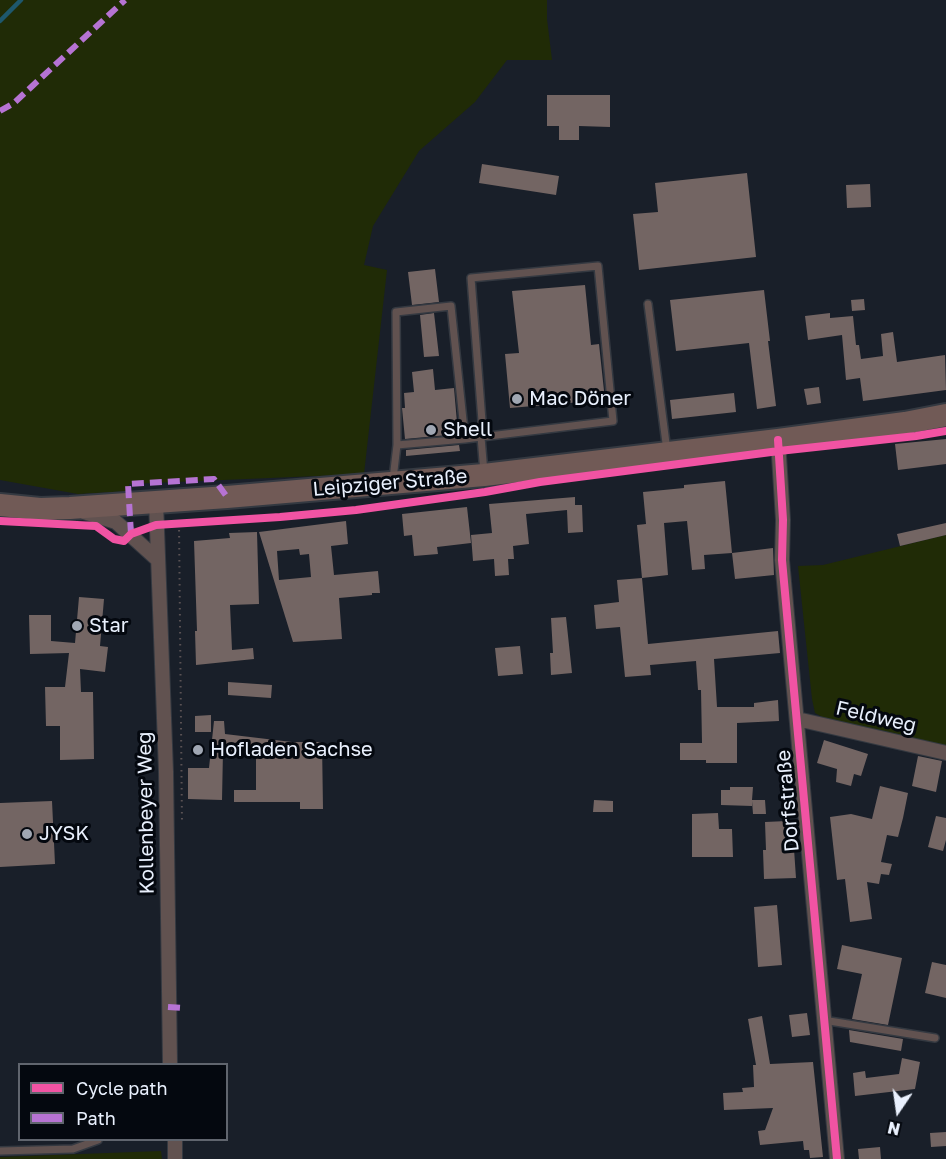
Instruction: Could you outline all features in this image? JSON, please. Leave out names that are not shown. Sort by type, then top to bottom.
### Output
[{"type":"main road","name":"Leipziger Straße","points":[[0,505],[40,508],[156,502],[484,475],[778,440],[905,423],[946,415]]},
{"type":"street","name":"Dorfstraße","points":[[778,440],[783,520],[782,560],[837,1159]]},
{"type":"street","name":"Kollenbeyer Weg","points":[[156,502],[166,772],[170,1063]]},
{"type":"street","points":[[70,507],[116,522],[158,560]]},
{"type":"street","name":"Feldweg","points":[[797,719],[946,753]]},
{"type":"street","points":[[175,1159],[176,1141]]},
{"type":"lane","points":[[397,445],[465,439],[481,437],[613,421],[598,266],[471,278],[482,421],[481,437],[484,475]]},
{"type":"lane","points":[[648,303],[667,454]]},
{"type":"lane","points":[[392,482],[397,445],[396,312],[451,306],[465,439]]},
{"type":"lane","points":[[824,1020],[936,1038]]},
{"type":"lane","points":[[0,1151],[73,1149],[95,1141]]},
{"type":"green space","points":[[0,0],[547,0],[552,60],[507,60],[475,102],[419,151],[373,226],[364,265],[387,270],[364,474],[129,484],[129,491],[78,494],[0,480]]},
{"type":"green space","points":[[946,535],[946,748],[826,719],[815,713],[798,566],[823,565]]},
{"type":"green space","points":[[161,1151],[162,1159],[0,1159],[0,1157]]},
{"type":"building","points":[[547,95],[610,95],[610,127],[579,126],[579,140],[559,140],[559,126],[547,126]]},
{"type":"building","points":[[482,164],[559,176],[556,195],[479,183]]},
{"type":"building","points":[[747,173],[756,257],[639,270],[633,214],[658,212],[655,183]]},
{"type":"building","points":[[870,184],[871,207],[847,208],[846,185]]},
{"type":"building","points":[[435,269],[439,302],[412,305],[408,272]]},
{"type":"building","points":[[585,285],[591,345],[599,344],[605,400],[510,408],[505,354],[519,353],[512,291]]},
{"type":"building","points":[[764,290],[776,406],[757,409],[749,343],[676,351],[670,300]]},
{"type":"building","points":[[864,299],[865,310],[852,311],[851,300]]},
{"type":"building","points":[[434,313],[439,356],[424,357],[420,315]]},
{"type":"building","points":[[830,313],[830,318],[853,316],[856,345],[859,345],[861,359],[883,356],[881,334],[893,332],[897,362],[945,355],[946,390],[863,401],[860,378],[846,380],[842,335],[808,340],[805,316]]},
{"type":"building","points":[[433,369],[435,390],[454,388],[458,434],[405,439],[402,408],[405,408],[404,393],[414,392],[412,372]]},
{"type":"building","points":[[819,387],[821,403],[807,405],[804,389]]},
{"type":"building","points":[[734,393],[736,412],[672,419],[670,400]]},
{"type":"building","points":[[946,439],[946,464],[898,470],[895,444]]},
{"type":"building","points":[[459,445],[460,451],[406,456],[406,450]]},
{"type":"building","points":[[725,481],[732,553],[704,555],[705,569],[692,570],[687,521],[664,523],[668,575],[642,578],[637,525],[646,524],[643,492]]},
{"type":"building","points":[[575,497],[575,505],[582,505],[583,532],[568,533],[567,510],[526,514],[529,544],[513,546],[514,559],[508,559],[509,575],[495,576],[494,559],[473,561],[471,535],[492,533],[489,504]]},
{"type":"building","points":[[467,507],[471,543],[437,547],[438,554],[414,556],[412,535],[404,536],[402,514]]},
{"type":"building","points":[[346,521],[348,544],[331,546],[334,575],[378,571],[380,593],[339,598],[342,639],[293,642],[259,532]],"holes":[[[299,549],[300,555],[309,554],[311,577],[279,580],[277,551]]]},
{"type":"building","points":[[946,523],[946,535],[900,546],[897,534]]},
{"type":"building","points":[[257,532],[259,604],[230,605],[232,650],[253,648],[254,659],[196,665],[194,541],[230,538],[229,533]]},
{"type":"building","points":[[773,548],[774,575],[735,579],[732,553]]},
{"type":"building","points":[[642,578],[648,644],[778,631],[780,653],[714,659],[717,707],[754,707],[754,703],[778,700],[779,721],[737,723],[737,763],[680,760],[680,743],[702,743],[701,690],[698,690],[696,661],[650,665],[651,675],[625,677],[620,627],[596,629],[594,605],[619,602],[617,580]]},
{"type":"building","points":[[79,597],[104,599],[100,646],[108,647],[105,672],[80,669],[81,692],[93,692],[94,759],[60,760],[60,726],[46,726],[45,687],[65,687],[69,653],[30,654],[29,615],[51,615],[51,641],[75,643]]},
{"type":"building","points":[[566,617],[572,673],[551,675],[550,653],[553,653],[551,618]]},
{"type":"building","points":[[520,646],[523,674],[498,676],[495,648]]},
{"type":"building","points":[[228,682],[272,685],[271,698],[228,695]]},
{"type":"building","points":[[211,715],[211,732],[195,732],[195,716]]},
{"type":"building","points":[[214,721],[224,721],[225,734],[292,742],[322,742],[323,809],[300,809],[300,802],[234,802],[234,790],[256,790],[256,755],[223,751],[222,800],[188,799],[188,768],[209,768]]},
{"type":"building","points":[[824,740],[868,754],[861,776],[854,774],[851,786],[836,782],[837,769],[817,763]]},
{"type":"building","points":[[918,756],[942,761],[936,792],[912,786]]},
{"type":"building","points":[[880,786],[908,793],[903,818],[898,837],[887,835],[881,862],[892,864],[889,875],[881,874],[879,884],[867,882],[872,919],[850,922],[845,879],[837,880],[830,817],[851,814],[872,819]]},
{"type":"building","points":[[730,787],[753,787],[752,800],[765,800],[766,814],[753,814],[752,801],[752,806],[721,805],[721,790],[730,790]]},
{"type":"building","points":[[594,800],[613,801],[613,812],[593,812]]},
{"type":"building","name":"JYSK","points":[[52,801],[55,864],[0,867],[0,803]]},
{"type":"building","points":[[718,813],[719,829],[732,829],[733,857],[692,857],[692,814]]},
{"type":"building","points":[[936,816],[946,818],[946,840],[943,851],[928,847]]},
{"type":"building","points":[[787,821],[788,849],[794,849],[796,878],[764,879],[765,822]]},
{"type":"building","points":[[777,905],[782,965],[758,967],[754,907]]},
{"type":"building","points":[[842,945],[902,958],[888,1025],[852,1019],[862,974],[837,969]]},
{"type":"building","points":[[932,962],[946,965],[946,998],[925,993]]},
{"type":"building","points":[[807,1013],[810,1035],[792,1037],[789,1015]]},
{"type":"building","points":[[762,1016],[770,1064],[813,1062],[823,1157],[810,1158],[809,1150],[804,1150],[803,1141],[760,1145],[758,1131],[765,1130],[773,1108],[724,1110],[723,1093],[743,1092],[742,1088],[754,1087],[753,1065],[756,1065],[748,1019]]},
{"type":"building","points":[[849,1030],[903,1039],[901,1051],[850,1042]]},
{"type":"building","points":[[902,1058],[920,1062],[915,1089],[855,1096],[853,1073],[865,1071],[866,1078],[899,1074]]},
{"type":"building","points":[[946,1132],[946,1146],[931,1147],[930,1133]]},
{"type":"building","points":[[880,1147],[881,1159],[859,1159],[858,1149]]},
{"type":"waterway","points":[[0,21],[21,0]]},
{"type":"marked path","points":[[0,111],[14,103],[125,0]]},
{"type":"marked path","points":[[131,534],[128,484],[214,479],[227,497]]},
{"type":"marked path","points":[[168,1007],[182,1008]]},
{"type":"cycle path","points":[[0,521],[96,526],[114,539],[124,541],[131,534],[156,525],[356,510],[540,482],[946,431]]},
{"type":"cycle path","points":[[778,440],[783,520],[782,560],[837,1159]]},
{"type":"place","name":"Mac Döner","points":[[517,399]]},
{"type":"place","name":"Shell","points":[[431,430]]},
{"type":"place","name":"Star","points":[[77,626]]},
{"type":"place","name":"Hofladen Sachse","points":[[198,750]]},
{"type":"place","name":"JYSK","points":[[27,834]]}]
